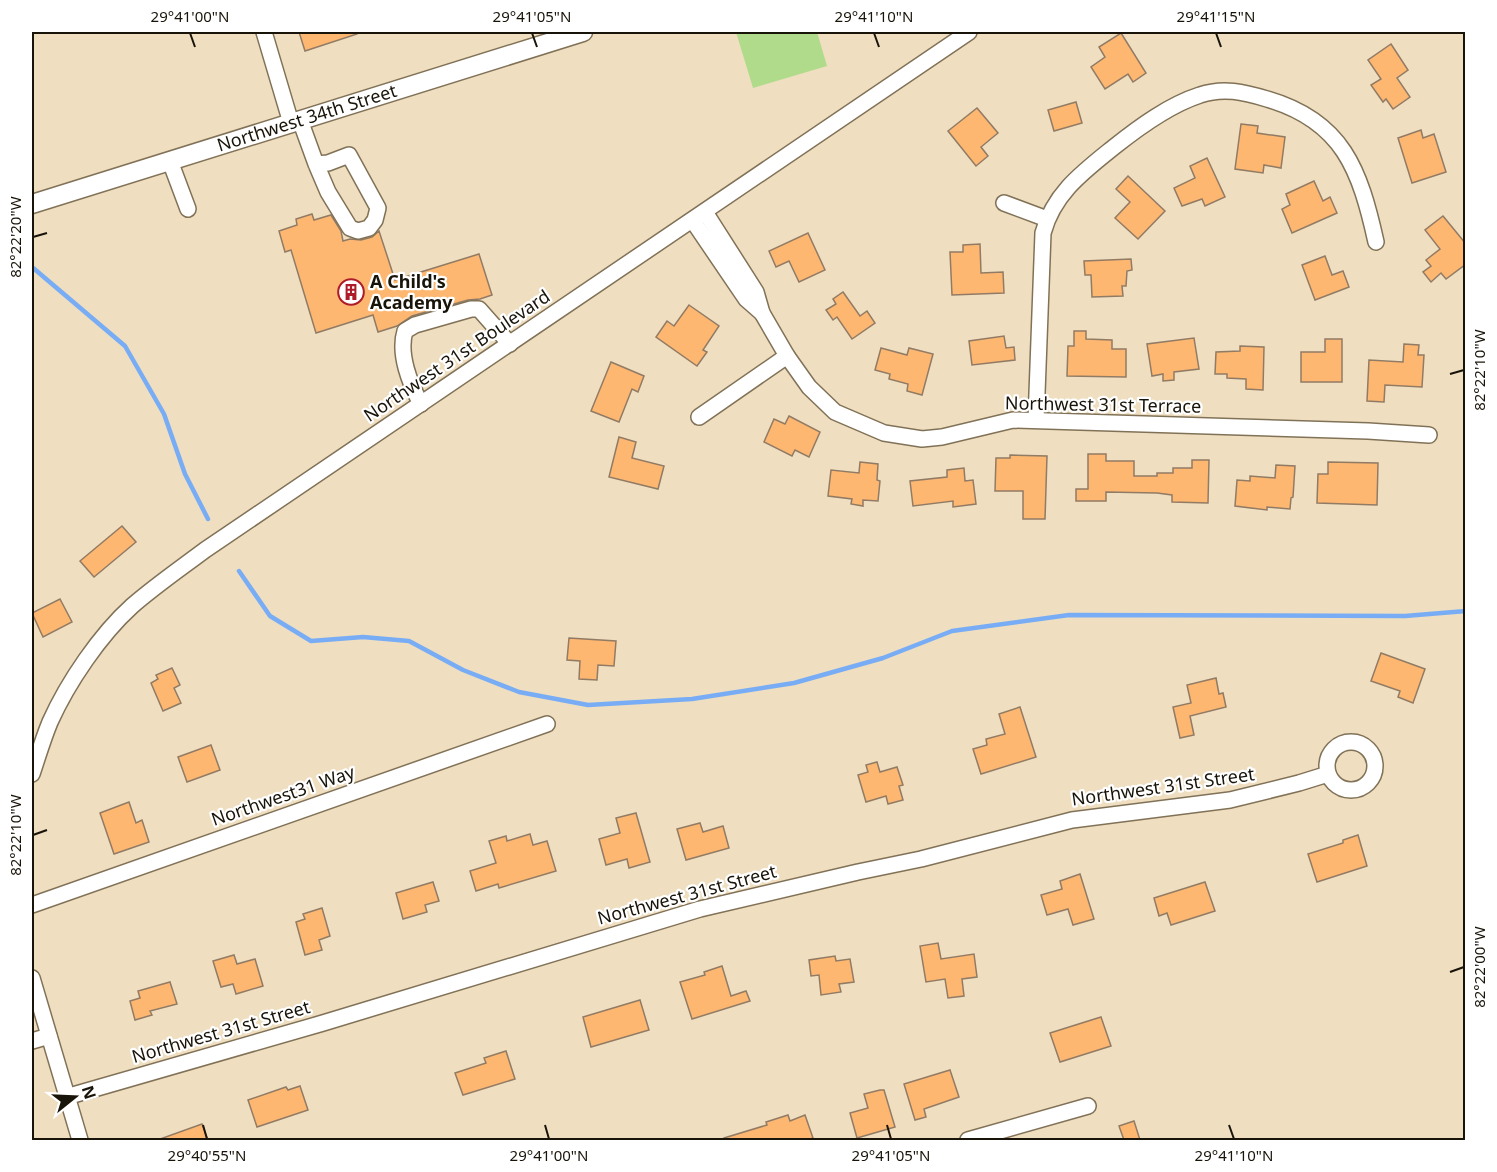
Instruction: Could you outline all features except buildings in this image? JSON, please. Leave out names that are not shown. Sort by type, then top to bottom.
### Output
[{"type":"main road","name":"Northwest 34th Street","points":[[32,204],[583,32]]},
{"type":"street","points":[[264,32],[296,121],[328,192],[350,228],[358,231],[369,228],[375,220],[378,208],[349,155],[328,163],[316,164]]},
{"type":"street","name":"Northwest 31st Boulevard","points":[[32,774],[50,722],[69,686],[109,630],[132,607],[205,550],[969,32]]},
{"type":"street","points":[[1036,420],[1043,234],[1047,219],[1055,202],[1067,188],[1113,148],[1183,101],[1202,94],[1236,91],[1285,104],[1305,113],[1334,138],[1347,155],[1366,198],[1376,242]]},
{"type":"street","points":[[171,161],[188,209]]},
{"type":"street","points":[[1004,203],[1047,219]]},
{"type":"street","name":"Northwest 31st Terrace","points":[[699,217],[746,299],[762,314],[809,387],[835,412],[884,433],[922,439],[1013,420],[1036,420],[1170,426],[1357,430],[1429,435]]},
{"type":"street","points":[[421,404],[409,379],[402,339],[405,331],[415,325],[471,309],[479,309],[510,344]]},
{"type":"street","points":[[699,417],[787,356]]},
{"type":"street","name":"Northwest31 Way","points":[[32,905],[546,724]]},
{"type":"street","name":"Northwest 31st Street","points":[[66,1097],[323,1023],[700,909],[858,872],[921,860],[1072,819],[1230,800],[1328,774]]},
{"type":"street","points":[[32,978],[42,1029],[80,1140]]},
{"type":"street","points":[[32,1041],[42,1029]]},
{"type":"street","points":[[968,1140],[1089,1106]]},
{"type":"green space","points":[[736,32],[817,32],[827,66],[753,88]]},
{"type":"waterway","points":[[32,267],[125,346],[164,414],[185,474],[208,519]]},
{"type":"waterway","points":[[239,571],[270,616],[311,641],[363,637],[409,641],[463,670],[519,692],[588,705],[692,699],[794,683],[883,658],[952,631],[1069,615],[1405,616],[1466,611]]},
{"type":"place","name":"A Child's Academy","points":[[351,292]]}]
